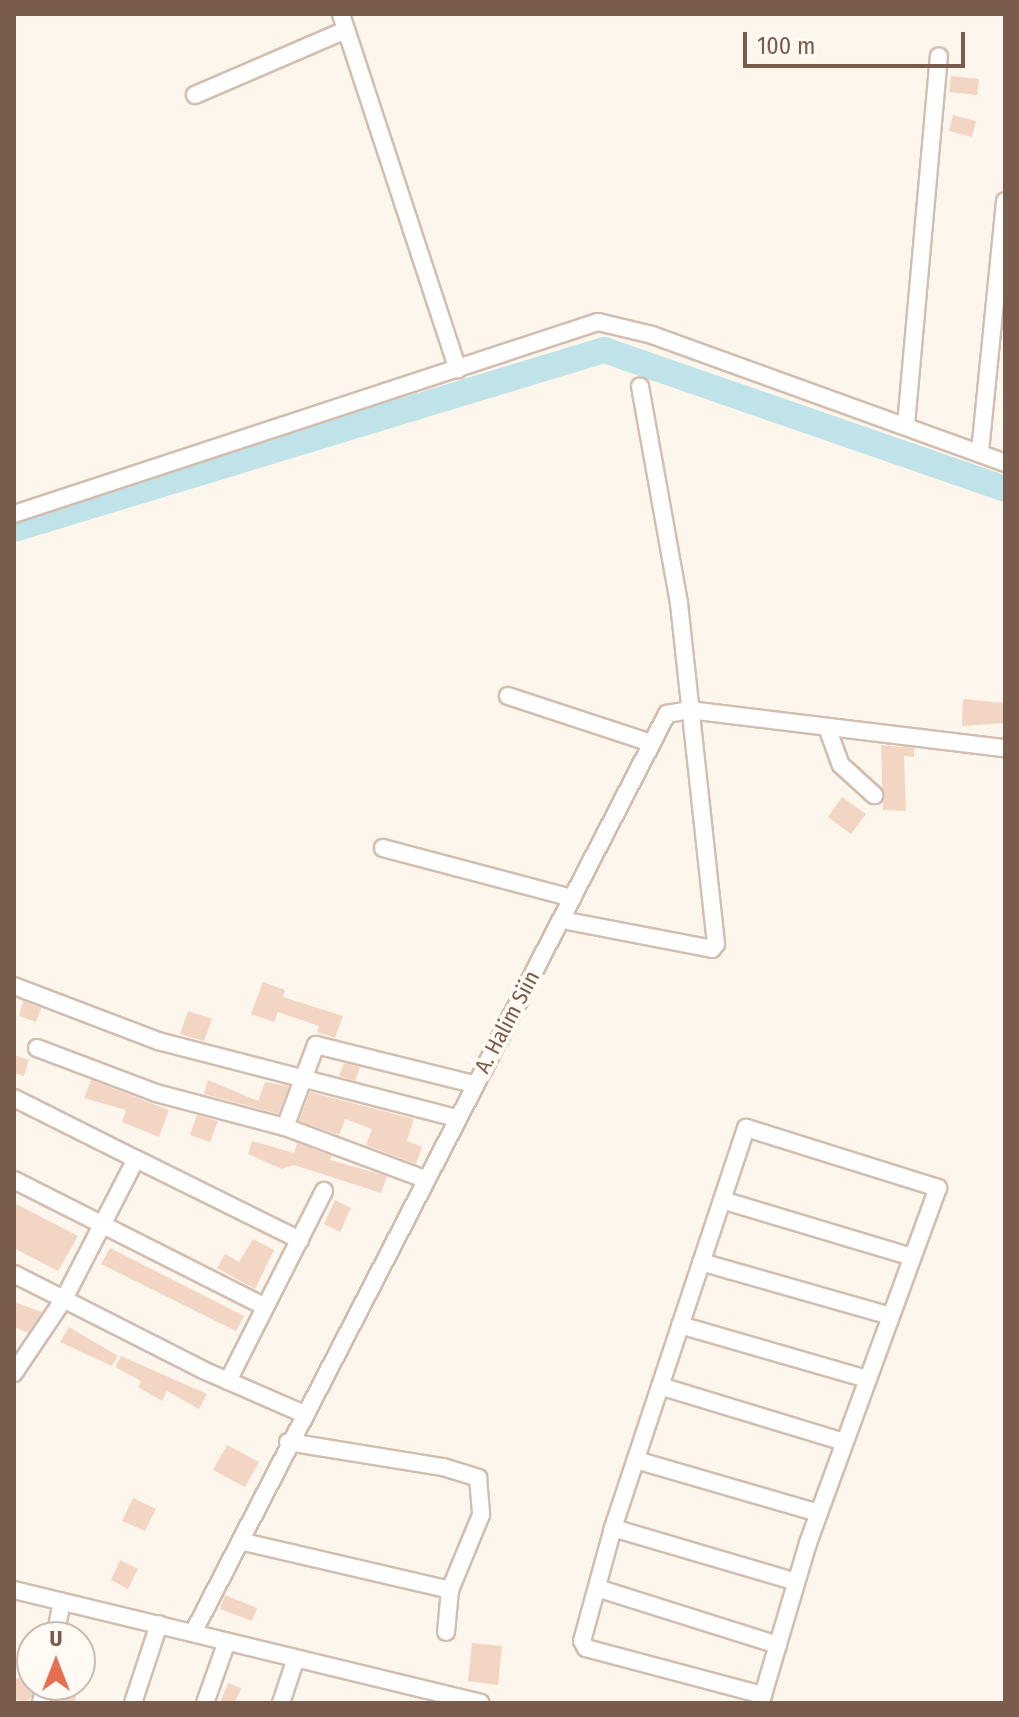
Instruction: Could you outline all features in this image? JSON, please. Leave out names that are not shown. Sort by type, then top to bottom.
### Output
[{"type":"street","points":[[195,95],[344,22],[458,369]]},
{"type":"street","points":[[906,425],[939,56]]},
{"type":"street","points":[[980,452],[1005,201]]},
{"type":"street","points":[[14,514],[586,325],[608,323],[906,425],[1005,463]]},
{"type":"street","points":[[562,920],[716,947],[679,603],[640,386]]},
{"type":"street","points":[[508,696],[643,738]]},
{"type":"street","points":[[689,710],[828,730],[1005,748]]},
{"type":"street","name":"A. Halim Siin","points":[[193,1633],[244,1542],[302,1413],[562,920],[643,738],[667,714],[689,710]]},
{"type":"street","points":[[828,730],[841,765],[874,795]]},
{"type":"street","points":[[383,848],[572,898]]},
{"type":"street","points":[[14,986],[158,1041],[456,1118]]},
{"type":"street","points":[[285,1127],[316,1045],[474,1084]]},
{"type":"street","points":[[37,1048],[156,1093],[285,1127],[425,1179]]},
{"type":"street","points":[[14,1098],[300,1240]]},
{"type":"street","points":[[746,1128],[938,1188],[912,1257],[818,1513],[761,1699],[586,1648],[582,1641],[613,1528],[746,1128]]},
{"type":"street","points":[[14,1373],[64,1299],[136,1159]]},
{"type":"street","points":[[14,1180],[265,1307]]},
{"type":"street","points":[[228,1381],[324,1191]]},
{"type":"street","points":[[722,1200],[912,1257]]},
{"type":"street","points":[[701,1262],[890,1316]]},
{"type":"street","points":[[14,1274],[228,1381],[302,1413]]},
{"type":"street","points":[[680,1325],[867,1379]]},
{"type":"street","points":[[660,1386],[844,1442]]},
{"type":"street","points":[[288,1442],[443,1467],[478,1478],[481,1515],[450,1590],[446,1632]]},
{"type":"street","points":[[636,1460],[818,1513]]},
{"type":"street","points":[[613,1528],[796,1582]]},
{"type":"street","points":[[244,1542],[450,1590]]},
{"type":"street","points":[[597,1588],[778,1645]]},
{"type":"street","points":[[14,1590],[159,1624],[440,1698],[481,1703]]},
{"type":"street","points":[[58,1621],[62,1602]]},
{"type":"street","points":[[133,1703],[159,1624]]},
{"type":"street","points":[[205,1703],[226,1644]]},
{"type":"street","points":[[281,1703],[295,1661]]},
{"type":"building","points":[[951,76],[979,79],[977,95],[949,92]]},
{"type":"building","points":[[953,115],[976,121],[972,137],[949,131]]},
{"type":"building","points":[[963,699],[1005,703],[1005,723],[962,726]]},
{"type":"building","points":[[881,745],[914,748],[914,757],[904,756],[906,811],[883,810]]},
{"type":"building","points":[[842,797],[866,814],[851,834],[828,817]]},
{"type":"building","points":[[263,982],[285,990],[283,997],[343,1016],[335,1038],[317,1032],[319,1026],[278,1012],[274,1022],[251,1014]]},
{"type":"building","points":[[23,1001],[41,1008],[36,1022],[19,1016]]},
{"type":"building","points":[[188,1011],[212,1019],[204,1041],[180,1034]]},
{"type":"building","points":[[14,1055],[29,1060],[24,1076],[14,1073]]},
{"type":"building","points":[[344,1063],[360,1067],[355,1081],[339,1076]]},
{"type":"building","points":[[91,1080],[169,1110],[159,1137],[122,1122],[126,1110],[84,1098]]},
{"type":"building","points":[[208,1080],[258,1101],[265,1082],[289,1086],[278,1114],[204,1094]]},
{"type":"building","points":[[310,1092],[414,1119],[407,1141],[422,1147],[416,1164],[366,1145],[372,1129],[345,1119],[339,1135],[299,1121]]},
{"type":"building","points":[[197,1115],[218,1121],[210,1142],[190,1135]]},
{"type":"building","points":[[252,1141],[294,1153],[297,1143],[332,1156],[330,1160],[387,1176],[381,1193],[294,1165],[282,1169],[248,1154]]},
{"type":"building","points":[[335,1200],[351,1208],[340,1232],[324,1224]]},
{"type":"building","points":[[14,1203],[78,1236],[58,1271],[14,1248]]},
{"type":"building","points":[[253,1239],[274,1250],[255,1289],[217,1268],[225,1254],[239,1262]]},
{"type":"building","points":[[110,1248],[244,1316],[236,1331],[101,1264]]},
{"type":"building","points":[[14,1302],[42,1312],[28,1333],[14,1327]]},
{"type":"building","points":[[69,1327],[118,1356],[112,1366],[60,1342]]},
{"type":"building","points":[[121,1356],[207,1394],[199,1409],[167,1391],[162,1401],[138,1387],[141,1381],[115,1367]]},
{"type":"building","points":[[227,1445],[259,1462],[245,1487],[213,1470]]},
{"type":"building","points":[[133,1498],[156,1509],[145,1531],[122,1521]]},
{"type":"building","points":[[120,1560],[138,1569],[128,1589],[111,1580]]},
{"type":"building","points":[[225,1595],[257,1608],[252,1621],[220,1609]]},
{"type":"building","points":[[472,1643],[502,1646],[498,1685],[468,1681]]},
{"type":"building","points":[[16,1680],[16,1698],[11,1689]]},
{"type":"building","points":[[228,1683],[241,1688],[235,1703],[220,1703]]},
{"type":"waterway","points":[[14,529],[604,350],[1005,489]]}]
